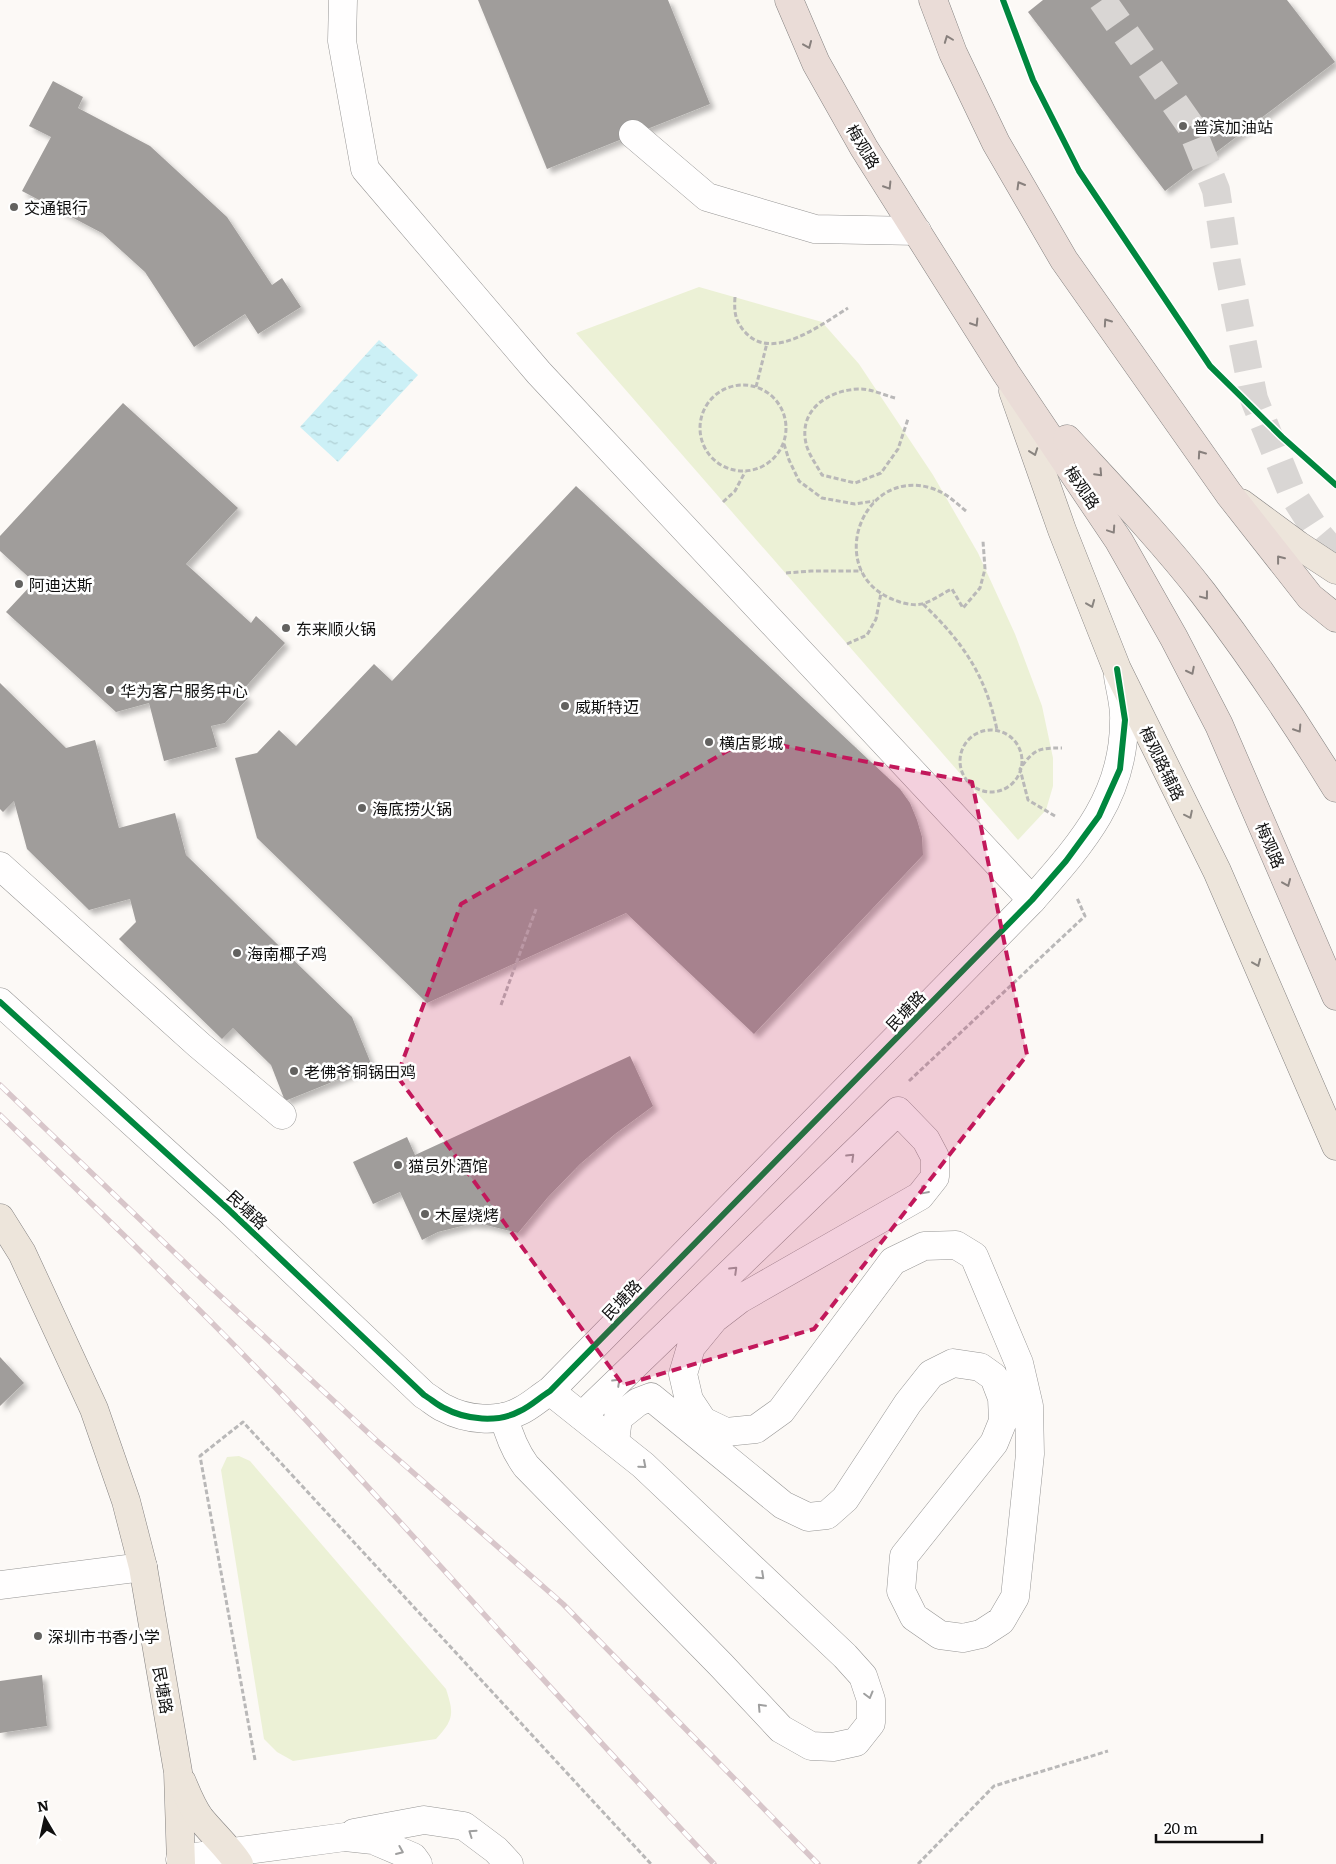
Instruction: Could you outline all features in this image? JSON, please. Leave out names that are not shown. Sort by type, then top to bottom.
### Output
[{"type":"highway","name":"梅观路","points":[[788,0],[816,63],[864,148],[1006,373],[1119,541],[1174,638],[1219,725],[1336,996]]},
{"type":"highway","points":[[933,0],[953,53],[996,143],[1064,260],[1229,494],[1336,627]]},
{"type":"highway","points":[[1006,373],[1128,505],[1202,593],[1278,699],[1335,785]]},
{"type":"highway","points":[[1310,597],[1336,618]]},
{"type":"main road","name":"梅观路辅路","points":[[1006,373],[1065,539],[1117,669],[1217,871],[1336,1146]]},
{"type":"main road","points":[[1229,494],[1336,570]]},
{"type":"main road","name":"民塘路","points":[[0,1218],[22,1253],[94,1409],[126,1501],[143,1568],[178,1772],[180,1861]]},
{"type":"main road","name":"民塘路","points":[[178,1772],[192,1806],[199,1817],[236,1859]]},
{"type":"street","points":[[343,0],[342,41],[364,168],[539,373],[1032,900]]},
{"type":"street","points":[[634,134],[707,197],[815,230],[916,231]]},
{"type":"street","name":"民塘路","points":[[0,1002],[229,1210],[424,1395],[444,1408],[461,1414],[482,1418],[504,1417],[521,1411],[550,1391],[1032,900],[1066,861],[1099,816],[1120,768],[1124,720],[1117,669]]},
{"type":"street","points":[[0,866],[199,1045],[282,1115]]},
{"type":"street","points":[[582,1416],[898,1112],[926,1140],[935,1157],[935,1178],[920,1196],[740,1299],[714,1319],[691,1347],[683,1374],[689,1400],[703,1421],[726,1432],[756,1429],[780,1411],[893,1261],[924,1246],[956,1245],[974,1256],[1019,1364],[1029,1406],[1030,1454],[1016,1597],[1001,1622],[981,1634],[962,1638],[940,1635],[914,1617],[901,1591],[904,1556],[994,1443],[1003,1421],[1002,1398],[994,1377],[980,1367],[953,1363],[931,1374],[908,1403],[845,1499],[827,1515],[808,1517],[783,1505],[650,1397],[638,1402],[618,1418],[615,1442]]},
{"type":"street","points":[[504,1417],[515,1451],[526,1466],[781,1729],[811,1746],[833,1747],[856,1742],[871,1723],[871,1700],[863,1676],[845,1656],[643,1464],[550,1391]]},
{"type":"street","points":[[0,1585],[143,1568]]},
{"type":"street","points":[[180,1861],[236,1859],[345,1837],[356,1832],[424,1820],[464,1826],[496,1850],[509,1864]]},
{"type":"street","points":[[345,1837],[373,1840],[413,1857],[418,1864]]},
{"type":"path","points":[[735,297],[734,311],[738,325],[751,340],[767,343],[790,342],[812,331],[848,308]]},
{"type":"path","points":[[756,386],[767,343]]},
{"type":"path","points":[[742,385],[756,386],[769,393],[785,415],[787,429],[784,443],[778,455],[767,465],[745,472],[726,469],[713,461],[704,449],[699,435],[700,420],[705,406],[716,395],[729,387],[742,385]]},
{"type":"path","points":[[894,398],[863,389],[844,390],[828,395],[809,414],[804,429],[807,448],[822,474],[854,483],[881,473],[898,449],[908,419]]},
{"type":"path","points":[[784,443],[789,460],[799,481],[822,498],[855,504],[875,501]]},
{"type":"path","points":[[723,502],[735,491],[745,472]]},
{"type":"path","points":[[966,510],[947,495],[931,488],[912,485],[894,489],[875,501],[866,511],[858,528],[855,546],[858,564],[868,582],[881,593],[902,603],[923,604],[952,589],[963,608],[980,588],[985,569],[983,541]]},
{"type":"path","points":[[786,574],[810,571],[862,571]]},
{"type":"path","points":[[847,644],[868,635],[876,619],[881,593]]},
{"type":"path","points":[[923,604],[961,644],[973,662],[993,708],[997,730]]},
{"type":"path","points":[[1055,816],[1028,800],[1020,769],[1022,759],[1020,749],[1010,738],[997,730],[987,730],[968,738],[962,747],[960,757],[960,767],[964,777],[979,790],[989,792],[1009,786],[1016,778],[1020,769],[1031,754],[1045,748],[1062,748]]},
{"type":"path","points":[[898,1112],[903,1086],[1085,916],[1075,894]]},
{"type":"path","points":[[501,1005],[536,909]]},
{"type":"path","points":[[255,1760],[200,1456],[243,1422],[651,1864]]},
{"type":"path","points":[[918,1864],[994,1786],[1108,1751]]},
{"type":"highlighted area","points":[[748,739],[972,782],[1027,1055],[814,1329],[623,1385],[397,1076],[461,904]]},
{"type":"green space","points":[[699,287],[822,322],[859,364],[933,475],[978,553],[1015,634],[1042,706],[1053,758],[1053,786],[1046,810],[1018,840],[576,333]]},
{"type":"green space","points":[[239,1456],[250,1461],[446,1689],[451,1716],[436,1739],[293,1761],[277,1752],[264,1739],[221,1470],[227,1457]]},
{"type":"water","points":[[379,340],[418,375],[338,462],[300,427]]},
{"type":"building","points":[[478,0],[668,0],[710,104],[547,169]]},
{"type":"building","name":"普滨加油站","points":[[1043,0],[1287,0],[1335,62],[1165,191],[1028,12]]},
{"type":"building","points":[[53,81],[83,97],[78,108],[150,146],[227,217],[272,285],[282,278],[301,307],[258,334],[245,314],[194,347],[145,272],[102,233],[22,191],[51,137],[29,126]]},
{"type":"building","points":[[123,403],[238,508],[186,564],[251,623],[256,616],[285,643],[241,692],[248,698],[225,723],[211,726],[217,747],[164,761],[149,703],[116,712],[6,612],[34,582],[0,551],[0,536]]},
{"type":"building","points":[[576,486],[900,789],[910,803],[917,820],[922,837],[923,855],[754,1034],[626,913],[427,1003],[257,838],[235,758],[257,753],[279,730],[296,746],[374,664],[392,681]]},
{"type":"building","points":[[0,683],[66,748],[95,740],[119,828],[175,813],[186,855],[352,1017],[372,1066],[285,1101],[271,1065],[233,1028],[222,1039],[119,939],[136,922],[130,899],[89,910],[27,849],[14,801],[3,812],[0,809]]},
{"type":"building","points":[[630,1056],[653,1106],[615,1134],[580,1164],[548,1197],[518,1233],[486,1225],[470,1224],[438,1232],[422,1240],[400,1192],[373,1204],[353,1162],[407,1137],[415,1155]]},
{"type":"building","points":[[0,1357],[24,1383],[0,1406]]},
{"type":"building","points":[[42,1675],[47,1726],[0,1733],[0,1681]]},
{"type":"tunnel","points":[[1102,0],[1190,125],[1216,190],[1227,263],[1254,399],[1292,493],[1319,535],[1336,555]]},
{"type":"railway","points":[[0,1085],[201,1278],[376,1440],[563,1604],[818,1864]]},
{"type":"railway","points":[[0,1115],[182,1292],[253,1364],[714,1864]]},
{"type":"cycle path","points":[[1003,0],[1033,80],[1079,171],[1210,366],[1282,437],[1336,485]]},
{"type":"cycle path","points":[[0,1002],[229,1210],[424,1395],[441,1407],[462,1415],[482,1418],[511,1415],[528,1407],[550,1391],[1032,900],[1066,861],[1099,816],[1120,769],[1125,720],[1117,669]]},
{"type":"place","name":"普滨加油站","points":[[1183,126]]},
{"type":"place","name":"交通银行","points":[[14,207]]},
{"type":"place","name":"阿迪达斯","points":[[19,584]]},
{"type":"place","name":"东来顺火锅","points":[[286,628]]},
{"type":"place","name":"华为客户服务中心","points":[[110,690]]},
{"type":"place","name":"威斯特迈","points":[[565,706]]},
{"type":"place","name":"横店影城","points":[[709,742]]},
{"type":"place","name":"海底捞火锅","points":[[362,808]]},
{"type":"place","name":"海南椰子鸡","points":[[237,953]]},
{"type":"place","name":"老佛爷铜锅田鸡","points":[[294,1071]]},
{"type":"place","name":"猫员外酒馆","points":[[398,1165]]},
{"type":"place","name":"木屋烧烤","points":[[425,1214]]},
{"type":"place","name":"深圳市书香小学","points":[[38,1636]]}]
